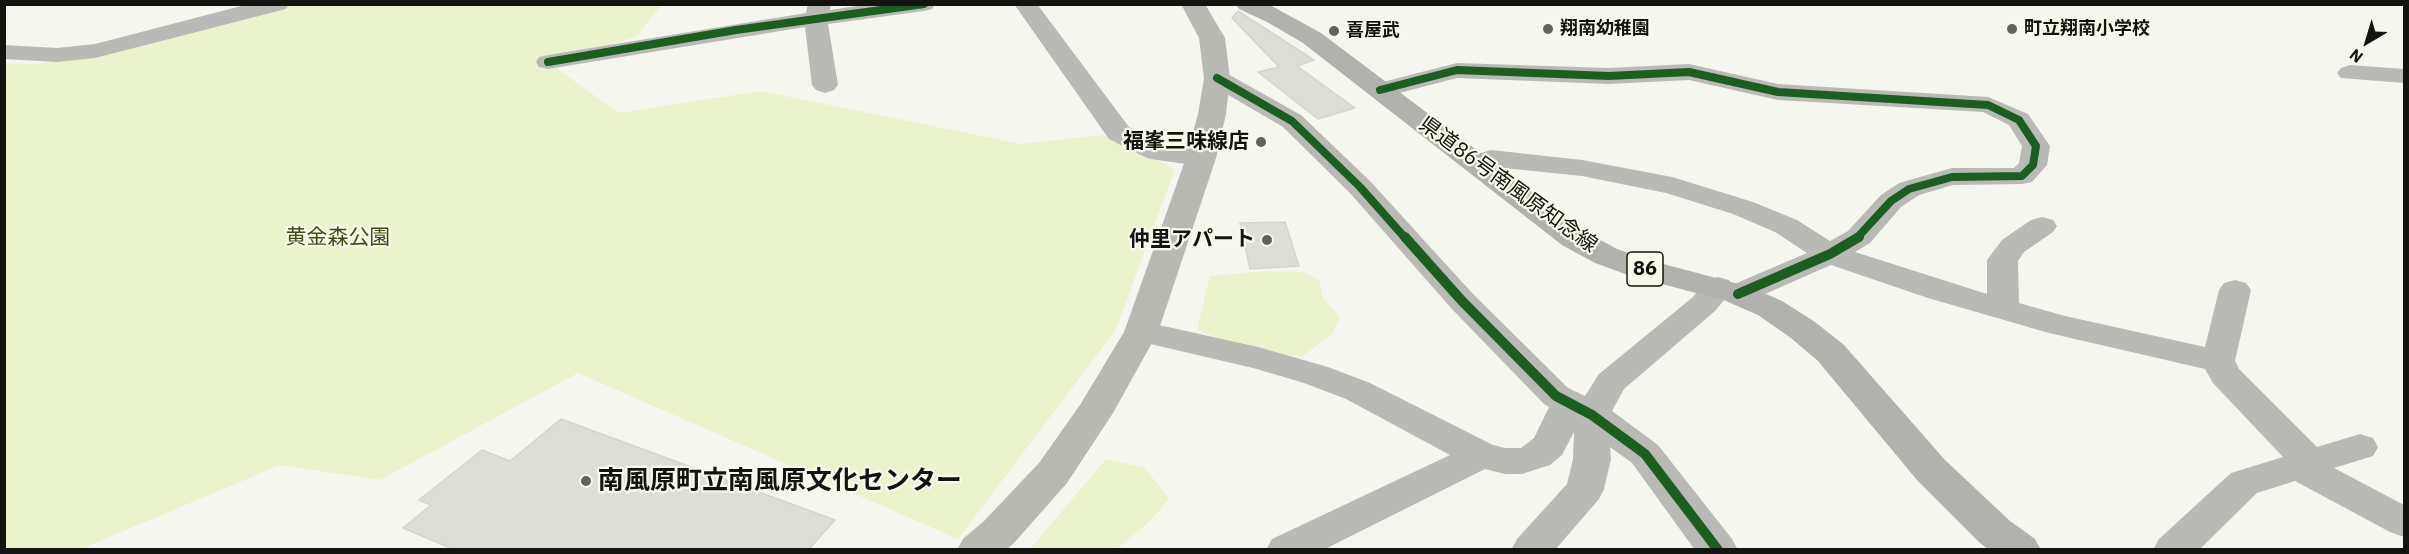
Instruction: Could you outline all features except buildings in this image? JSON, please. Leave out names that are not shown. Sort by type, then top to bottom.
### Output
[{"type":"main road","points":[[978,549],[999,532],[1053,473],[1094,413],[1141,332],[1201,158],[1212,114],[1217,78],[1212,38],[1193,4]]},
{"type":"main road","name":"県道86号南風原知念線","points":[[1246,4],[1276,17],[1312,38],[1573,238],[1606,256],[1640,268],[1728,291],[1778,314],[1803,330],[1831,353],[1931,470],[1995,532],[2020,549]]},
{"type":"street","points":[[175,31],[172,21],[179,4]]},
{"type":"street","points":[[4,52],[77,53],[118,46],[278,4]]},
{"type":"street","points":[[548,62],[736,30],[818,12],[924,4]]},
{"type":"street","points":[[1025,4],[1119,133],[1157,152],[1201,158]]},
{"type":"street","points":[[818,12],[825,85]]},
{"type":"street","points":[[1141,332],[1258,358],[1316,375],[1358,391],[1482,455],[1522,461],[1537,456],[1549,446],[1580,409],[1704,304],[1728,291],[1830,254],[1859,237],[1891,201],[1910,189],[1952,177],[2022,176],[2033,165],[2036,146],[2019,120],[1988,105],[1778,92],[1689,72],[1609,76],[1457,70],[1380,90]]},
{"type":"street","points":[[2350,73],[2404,76]]},
{"type":"street","points":[[1217,78],[1292,121],[1360,187],[1462,301],[1556,396],[1580,409],[1645,454],[1718,549]]},
{"type":"street","points":[[1478,163],[1491,158],[1582,168],[1672,186],[1743,208],[1775,222],[1830,254],[1939,291],[2061,326],[2218,361]]},
{"type":"street","points":[[2003,309],[2002,260],[2013,246],[2042,225]]},
{"type":"street","points":[[2235,290],[2218,361],[2225,375],[2305,465],[2404,522]]},
{"type":"street","points":[[1531,549],[1585,489],[1592,459],[1580,409]]},
{"type":"street","points":[[2173,549],[2244,483],[2360,447]]},
{"type":"street","points":[[1286,549],[1482,455]]},
{"type":"green space","name":"黄金森公園","points":[[294,5],[661,5],[636,37],[549,63],[619,113],[761,91],[1020,144],[1105,135],[1175,169],[1116,329],[958,539],[578,373],[380,480],[280,465],[81,549],[5,550],[5,63],[37,64],[114,51]]},
{"type":"green space","points":[[1267,271],[1304,272],[1319,280],[1323,298],[1340,317],[1333,333],[1303,356],[1254,351],[1197,330],[1210,276]]},
{"type":"green space","points":[[1106,459],[1145,468],[1169,499],[1150,521],[1117,549],[1030,549]]},
{"type":"cycle path","points":[[548,62],[736,30],[924,4]]},
{"type":"cycle path","points":[[1380,90],[1457,70],[1609,76],[1689,72],[1778,92],[1988,105],[2019,120],[2036,146],[2033,165],[2022,176],[1952,177],[1909,189],[1891,201],[1859,237],[1830,254],[1738,294]]},
{"type":"cycle path","points":[[1217,78],[1292,121],[1360,187],[1462,301],[1556,396],[1592,415],[1645,454],[1718,550]]},
{"type":"place","name":"翔南幼稚園","points":[[1548,29]]},
{"type":"place","name":"町立翔南小学校","points":[[2012,29]]},
{"type":"place","name":"喜屋武","points":[[1334,31]]},
{"type":"place","name":"福峯三味線店","points":[[1261,142]]},
{"type":"place","name":"仲里アパート","points":[[1267,240]]},
{"type":"place","name":"南風原町立南風原文化センター","points":[[586,481]]}]
